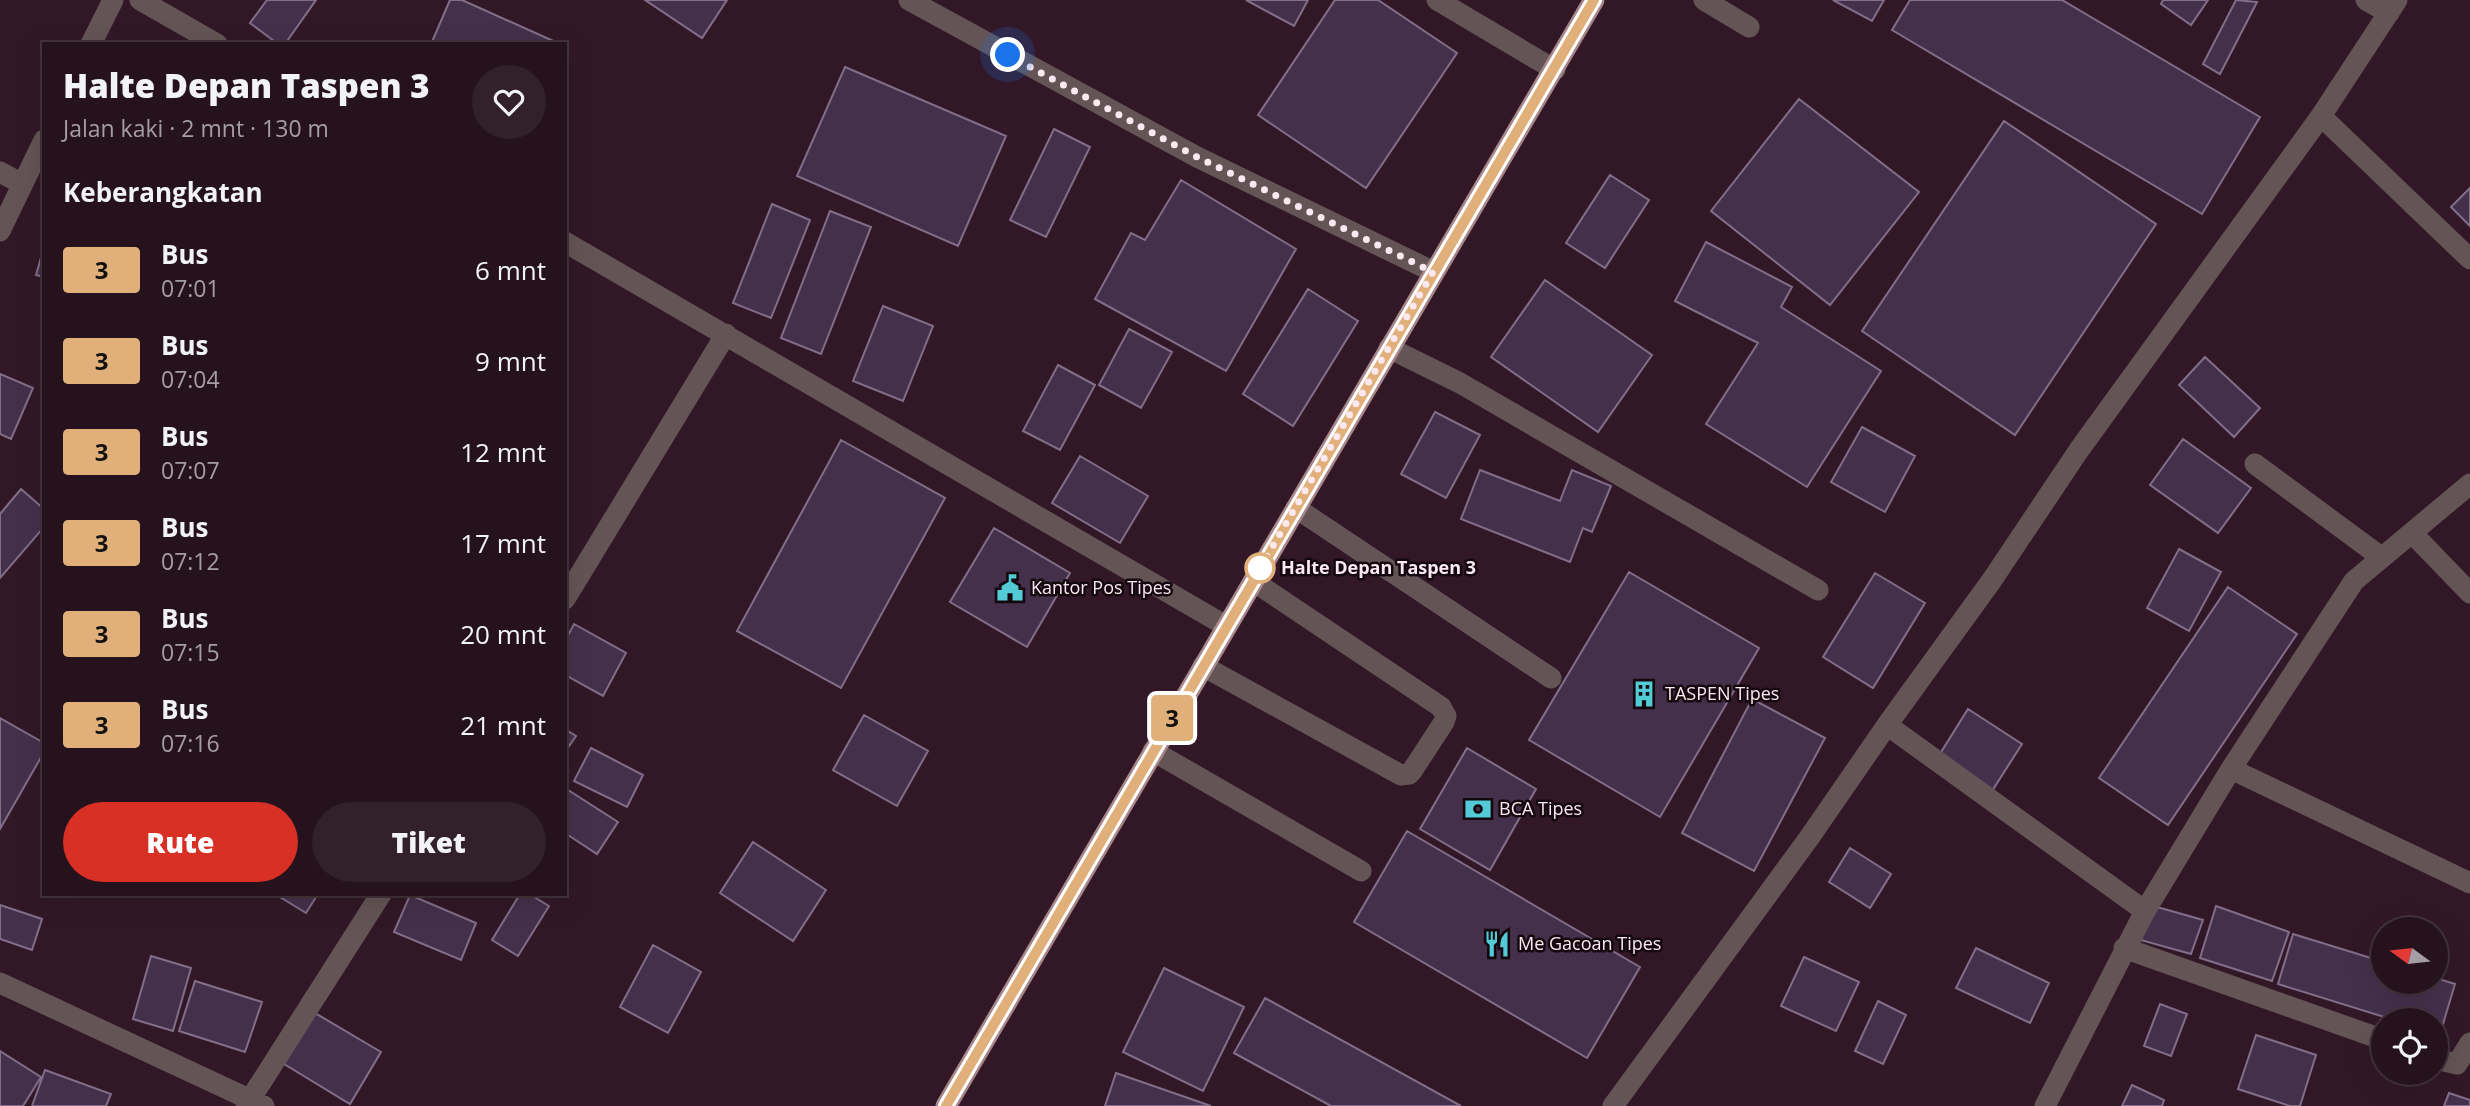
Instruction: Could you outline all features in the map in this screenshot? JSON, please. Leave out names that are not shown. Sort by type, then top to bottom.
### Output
[{"type":"main road","points":[[946,1106],[1594,0]]},
{"type":"street","points":[[92,42],[113,0]]},
{"type":"street","points":[[140,0],[213,42]]},
{"type":"street","points":[[909,0],[1197,157],[1433,272]]},
{"type":"street","points":[[1437,0],[1555,70]]},
{"type":"street","points":[[1704,0],[1749,27]]},
{"type":"street","points":[[1614,1106],[1802,849],[1887,725],[1993,580],[2079,450],[2321,116],[2393,6],[2365,0]]},
{"type":"street","points":[[2321,116],[2470,259]]},
{"type":"street","points":[[0,231],[42,144]]},
{"type":"street","points":[[0,172],[22,184]]},
{"type":"street","points":[[567,243],[1226,626]]},
{"type":"street","points":[[567,596],[726,334]]},
{"type":"street","points":[[1389,348],[1460,383],[1818,590]]},
{"type":"street","points":[[2255,464],[2381,557]]},
{"type":"street","points":[[2045,1106],[2145,911],[2231,769],[2354,581],[2470,484]]},
{"type":"street","points":[[1296,508],[1551,678]]},
{"type":"street","points":[[2412,533],[2470,593]]},
{"type":"street","points":[[1203,666],[1401,775],[1412,771],[1444,722],[1446,716],[1441,707],[1253,581]]},
{"type":"street","points":[[1887,725],[2145,911]]},
{"type":"street","points":[[1153,751],[1361,872]]},
{"type":"street","points":[[2231,769],[2470,883]]},
{"type":"street","points":[[0,983],[253,1104],[379,896]]},
{"type":"street","points":[[2124,948],[2371,1035]]},
{"type":"street","points":[[2448,1062],[2457,1064],[2470,1043]]},
{"type":"building","points":[[267,0],[316,0],[286,42],[275,42],[250,23]]},
{"type":"building","points":[[450,0],[462,0],[556,42],[432,42]]},
{"type":"building","points":[[645,0],[727,0],[702,38]]},
{"type":"building","points":[[1246,0],[1308,0],[1294,26]]},
{"type":"building","points":[[1335,0],[1378,0],[1457,53],[1366,188],[1258,115]]},
{"type":"building","points":[[1833,0],[1884,0],[1872,21]]},
{"type":"building","points":[[1910,0],[2062,0],[2260,117],[2202,214],[1892,30]]},
{"type":"building","points":[[2163,0],[2208,0],[2191,25],[2161,4]]},
{"type":"building","points":[[2236,0],[2257,2],[2220,74],[2203,64]]},
{"type":"building","points":[[845,67],[1006,136],[958,246],[797,176]]},
{"type":"building","points":[[1799,99],[1919,192],[1830,305],[1711,211]]},
{"type":"building","points":[[2004,121],[2156,224],[2015,435],[1862,331]]},
{"type":"building","points":[[1054,129],[1090,147],[1046,237],[1010,220]]},
{"type":"building","points":[[1610,175],[1649,200],[1605,268],[1566,243]]},
{"type":"building","points":[[1181,180],[1296,249],[1226,371],[1095,299],[1131,233],[1145,240]]},
{"type":"building","points":[[2470,188],[2470,226],[2451,207]]},
{"type":"building","points":[[772,204],[810,220],[771,318],[733,303]]},
{"type":"building","points":[[830,211],[871,227],[821,354],[781,338]]},
{"type":"building","points":[[1706,242],[1792,287],[1781,307],[1881,371],[1807,487],[1706,424],[1758,343],[1675,301]]},
{"type":"building","points":[[42,254],[42,276],[36,275]]},
{"type":"building","points":[[1545,280],[1652,355],[1598,432],[1491,357]]},
{"type":"building","points":[[1308,289],[1358,321],[1293,426],[1243,394]]},
{"type":"building","points":[[883,306],[933,326],[903,401],[853,381]]},
{"type":"building","points":[[1129,329],[1172,352],[1141,408],[1099,385]]},
{"type":"building","points":[[2205,357],[2260,408],[2234,437],[2179,385]]},
{"type":"building","points":[[1058,365],[1095,385],[1060,450],[1023,431]]},
{"type":"building","points":[[0,374],[33,388],[11,439],[0,434]]},
{"type":"building","points":[[1435,412],[1480,435],[1446,498],[1401,474]]},
{"type":"building","points":[[1862,427],[1915,456],[1885,512],[1831,482]]},
{"type":"building","points":[[2183,439],[2251,488],[2218,533],[2150,485]]},
{"type":"building","points":[[841,440],[945,498],[841,688],[737,631]]},
{"type":"building","points":[[1080,456],[1148,496],[1120,543],[1052,503]]},
{"type":"building","points":[[1480,470],[1560,501],[1572,470],[1611,486],[1592,532],[1583,528],[1570,562],[1461,519]]},
{"type":"building","points":[[21,489],[42,507],[42,529],[0,578],[0,514]]},
{"type":"building","name":"Kantor Pos Tipes","points":[[994,528],[1070,573],[1027,647],[950,602]]},
{"type":"building","points":[[2179,549],[2221,572],[2189,631],[2147,608]]},
{"type":"building","name":"TASPEN Tipes","points":[[1629,572],[1759,648],[1660,817],[1529,740]]},
{"type":"building","points":[[1875,573],[1925,603],[1873,688],[1823,657]]},
{"type":"building","points":[[2228,587],[2297,634],[2168,825],[2099,778]]},
{"type":"building","points":[[574,624],[626,653],[603,696],[567,676],[567,637]]},
{"type":"building","points":[[1752,699],[1825,738],[1754,871],[1682,833]]},
{"type":"building","points":[[1968,709],[2022,744],[1992,791],[1938,757]]},
{"type":"building","points":[[864,715],[928,751],[897,806],[833,770]]},
{"type":"building","points":[[0,718],[42,742],[42,756],[0,829]]},
{"type":"building","points":[[567,730],[576,736],[567,749]]},
{"type":"building","points":[[591,748],[643,775],[627,807],[574,781]]},
{"type":"building","name":"BCA Tipes","points":[[1467,748],[1536,789],[1490,870],[1420,829]]},
{"type":"building","points":[[567,789],[618,822],[597,854],[567,834]]},
{"type":"building","name":"Me Gacoan Tipes","points":[[1407,831],[1640,967],[1587,1058],[1354,922]]},
{"type":"building","points":[[753,842],[826,890],[793,941],[720,893]]},
{"type":"building","points":[[1850,848],[1891,874],[1870,908],[1829,882]]},
{"type":"building","points":[[278,896],[317,896],[306,913]]},
{"type":"building","points":[[410,896],[476,923],[461,960],[394,932]]},
{"type":"building","points":[[519,896],[532,896],[549,906],[518,956],[492,940]]},
{"type":"building","points":[[0,905],[42,919],[32,950],[0,939]]},
{"type":"building","points":[[2216,906],[2289,932],[2272,981],[2200,958]]},
{"type":"building","points":[[2157,907],[2203,920],[2191,954],[2137,939]]},
{"type":"building","points":[[2293,934],[2371,958],[2371,994],[2448,994],[2448,982],[2455,984],[2448,1008],[2371,1008],[2371,1013],[2278,984]]},
{"type":"building","points":[[653,945],[701,972],[668,1033],[620,1007]]},
{"type":"building","points":[[1976,948],[2049,983],[2030,1023],[1956,988]]},
{"type":"building","points":[[151,956],[191,968],[173,1031],[133,1019]]},
{"type":"building","points":[[1804,957],[1859,982],[1836,1031],[1781,1006]]},
{"type":"building","points":[[1164,968],[1244,1007],[1203,1091],[1123,1052]]},
{"type":"building","points":[[195,981],[262,1002],[245,1052],[179,1031]]},
{"type":"building","points":[[1265,998],[1461,1106],[1331,1106],[1234,1053]]},
{"type":"building","points":[[1878,1001],[1906,1015],[1883,1064],[1855,1051]]},
{"type":"building","points":[[2160,1004],[2187,1014],[2171,1056],[2144,1046]]},
{"type":"building","points":[[315,1013],[381,1052],[350,1104],[284,1064]]},
{"type":"building","points":[[2256,1035],[2316,1055],[2300,1106],[2290,1106],[2238,1089]]},
{"type":"building","points":[[0,1051],[41,1077],[23,1106],[0,1106]]},
{"type":"building","points":[[45,1070],[111,1094],[106,1106],[32,1106]]},
{"type":"building","points":[[1116,1073],[1211,1106],[1105,1106]]},
{"type":"building","points":[[2132,1085],[2164,1100],[2162,1106],[2122,1106]]},
{"type":"building","points":[[2449,1093],[2470,1100],[2470,1106],[2444,1106]]},
{"type":"bus line","name":"3","points":[[946,1106],[1594,0]]},
{"type":"place","name":"Halte Depan Taspen 3","points":[[1260,568]]},
{"type":"place","name":"Kantor Pos Tipes","points":[[1010,588]]},
{"type":"place","name":"TASPEN Tipes","points":[[1644,694]]},
{"type":"place","name":"BCA Tipes","points":[[1478,809]]},
{"type":"place","name":"Me Gacoan Tipes","points":[[1497,944]]},
{"type":"route","points":[[1008,55],[1197,157],[1433,272],[1260,568]]}]
